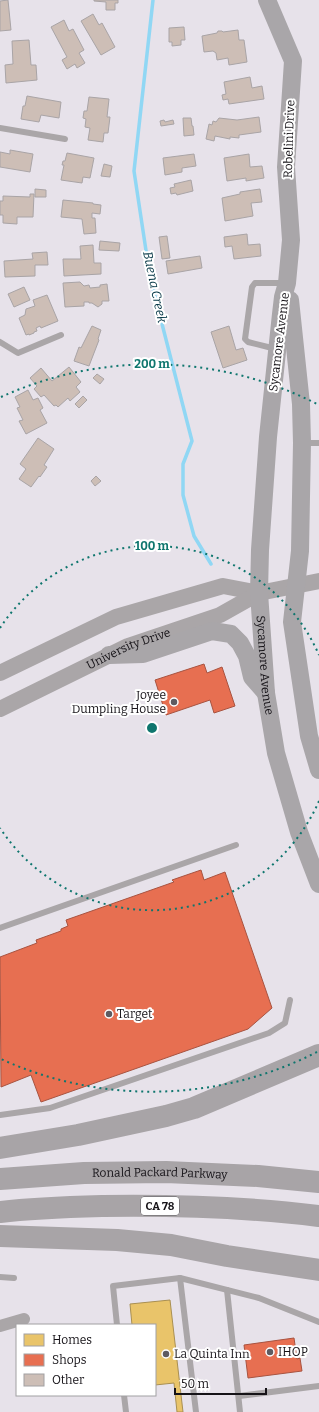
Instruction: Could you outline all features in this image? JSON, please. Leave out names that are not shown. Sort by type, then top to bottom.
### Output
[{"type":"highway","points":[[0,1148],[78,1135],[166,1116],[200,1105],[319,1055]]},
{"type":"highway","name":"Ronald Packard Parkway","points":[[0,1179],[84,1173],[166,1172],[258,1176],[319,1182]]},
{"type":"highway","name":"CA 78","points":[[0,1212],[61,1207],[182,1206],[272,1210],[319,1216]]},
{"type":"highway","points":[[0,1236],[117,1240],[171,1245],[223,1256],[319,1270]]},
{"type":"main road","name":"Robelini Drive","points":[[267,0],[293,61],[286,167],[291,240],[288,283]]},
{"type":"main road","name":"Sycamore Avenue","points":[[288,283],[283,297],[268,437],[260,550],[259,593],[266,693],[276,753],[299,832],[319,884]]},
{"type":"main road","name":"Sycamore Avenue","points":[[288,283],[301,404],[311,443],[292,622],[309,736],[319,770]]},
{"type":"main road","points":[[109,655],[142,654],[212,631],[231,634],[240,643],[247,656],[252,677],[266,693]]},
{"type":"street","name":"University Drive","points":[[0,709],[128,646],[220,615],[259,593],[319,581]]},
{"type":"street","name":"University Drive","points":[[0,673],[116,617],[223,586],[259,593]]},
{"type":"street","points":[[0,1326],[24,1320]]},
{"type":"lane","points":[[0,128],[65,138]]},
{"type":"lane","points":[[278,349],[248,342],[245,339],[252,287],[255,284],[288,283]]},
{"type":"lane","points":[[0,342],[18,353],[62,335]]},
{"type":"lane","points":[[0,928],[236,845]]},
{"type":"lane","points":[[0,1115],[50,1108],[269,1033],[285,1023],[290,1000]]},
{"type":"lane","points":[[0,1277],[14,1278]]},
{"type":"lane","points":[[180,1278],[196,1412]]},
{"type":"lane","points":[[117,1324],[113,1286],[180,1278],[259,1298],[319,1322]]},
{"type":"lane","points":[[227,1290],[239,1396],[238,1412]]},
{"type":"lane","points":[[239,1396],[319,1386]]},
{"type":"lane","points":[[124,1396],[126,1412]]},
{"type":"building: Homes","name":"La Quinta Inn","points":[[170,1300],[183,1412],[177,1412],[174,1383],[156,1385],[156,1324],[132,1324],[130,1304]]},
{"type":"building: Shops","points":[[204,664],[207,673],[222,667],[235,706],[214,713],[210,700],[166,715],[155,680]]},
{"type":"building: Shops","points":[[201,870],[204,880],[225,872],[272,1008],[248,1029],[41,1102],[31,1075],[1,1087],[0,957],[37,943],[36,940],[61,931],[61,929],[68,926],[66,920],[174,882],[172,880]]},
{"type":"building: Shops","name":"IHOP","points":[[294,1338],[297,1359],[300,1358],[302,1371],[248,1378],[244,1345]]},
{"type":"building: Other","points":[[8,0],[11,30],[0,31],[0,1]]},
{"type":"building: Other","points":[[94,0],[118,0],[118,3],[115,3],[115,10],[106,10],[106,2]]},
{"type":"building: Other","points":[[93,14],[99,25],[102,23],[115,47],[101,55],[81,21]]},
{"type":"building: Other","points":[[64,20],[69,31],[73,29],[84,50],[79,53],[85,63],[77,68],[75,64],[67,69],[62,60],[67,57],[51,27]]},
{"type":"building: Other","points":[[184,27],[185,40],[181,40],[181,45],[172,46],[172,42],[169,42],[169,28]]},
{"type":"building: Other","points":[[238,30],[239,40],[244,40],[247,62],[229,65],[228,58],[217,60],[216,53],[213,51],[204,52],[202,36],[217,33],[218,31],[223,32]]},
{"type":"building: Other","points":[[29,40],[31,65],[36,65],[37,80],[6,83],[5,65],[13,64],[12,41]]},
{"type":"building: Other","points":[[250,77],[252,88],[262,86],[264,99],[229,104],[228,99],[223,100],[222,95],[226,94],[224,82]]},
{"type":"building: Other","points":[[27,96],[61,102],[59,118],[41,115],[39,122],[21,119],[23,106],[25,106]]},
{"type":"building: Other","points":[[89,97],[109,99],[107,117],[110,117],[108,133],[104,133],[103,142],[88,140],[90,128],[85,127],[86,119],[83,118],[84,111],[87,111]]},
{"type":"building: Other","points":[[259,117],[261,132],[239,135],[239,138],[230,137],[230,139],[215,136],[214,141],[206,139],[209,124],[212,125],[213,121],[216,122],[219,118],[237,120]]},
{"type":"building: Other","points":[[183,118],[191,118],[194,135],[184,136]]},
{"type":"building: Other","points":[[164,120],[165,122],[173,120],[174,124],[161,126],[160,121]]},
{"type":"building: Other","points":[[10,150],[33,154],[30,172],[0,167],[0,152],[10,154]]},
{"type":"building: Other","points":[[67,153],[94,158],[90,178],[83,177],[82,183],[61,180],[64,165],[62,165],[63,161],[65,161]]},
{"type":"building: Other","points":[[194,154],[196,166],[182,168],[182,172],[165,175],[163,158]]},
{"type":"building: Other","points":[[249,154],[250,167],[262,166],[264,178],[246,181],[246,178],[227,181],[224,158]]},
{"type":"building: Other","points":[[104,164],[112,166],[110,177],[101,176]]},
{"type":"building: Other","points":[[191,180],[193,191],[177,195],[176,193],[171,194],[170,188],[175,187],[174,184]]},
{"type":"building: Other","points":[[35,189],[46,190],[46,197],[35,197]]},
{"type":"building: Other","points":[[260,189],[262,202],[251,203],[253,216],[225,221],[222,198],[240,194],[240,192]]},
{"type":"building: Other","points":[[30,194],[34,194],[33,217],[17,217],[17,224],[3,223],[3,215],[0,215],[0,201],[3,201],[3,196],[30,197]]},
{"type":"building: Other","points":[[63,200],[101,205],[100,214],[92,213],[92,218],[95,218],[96,233],[84,234],[82,219],[61,217]]},
{"type":"building: Other","points":[[247,234],[248,245],[260,244],[261,256],[234,259],[232,246],[225,247],[224,237]]},
{"type":"building: Other","points":[[167,236],[170,258],[162,259],[159,237]]},
{"type":"building: Other","points":[[100,241],[120,243],[119,251],[99,250]]},
{"type":"building: Other","points":[[93,245],[94,263],[101,263],[101,274],[64,276],[63,259],[81,259],[80,246]]},
{"type":"building: Other","points":[[47,252],[48,265],[35,265],[35,276],[5,277],[4,261],[33,259],[32,253]]},
{"type":"building: Other","points":[[200,256],[202,268],[168,274],[166,261]]},
{"type":"building: Other","points":[[80,282],[84,286],[89,285],[90,288],[100,287],[100,285],[107,284],[109,301],[102,301],[102,304],[98,307],[92,303],[84,302],[84,306],[65,307],[63,283]]},
{"type":"building: Other","points":[[24,287],[30,300],[14,307],[8,294]]},
{"type":"building: Other","points":[[47,295],[58,321],[41,328],[40,326],[36,328],[37,331],[34,333],[26,335],[19,318],[25,315],[26,309],[35,306],[33,300]]},
{"type":"building: Other","points":[[92,326],[101,330],[99,340],[89,366],[74,361],[79,347],[81,348]]},
{"type":"building: Other","points":[[229,326],[236,350],[243,348],[247,360],[223,368],[211,332]]},
{"type":"building: Other","points":[[69,367],[81,382],[76,387],[80,392],[70,401],[68,398],[58,407],[56,405],[54,406],[44,395],[41,397],[34,389],[37,386],[30,378],[41,368],[52,381]]},
{"type":"building: Other","points":[[97,374],[104,379],[100,384],[93,378]]},
{"type":"building: Other","points":[[28,390],[33,400],[38,398],[43,408],[40,410],[47,423],[26,434],[19,421],[23,420],[17,408],[20,407],[15,397]]},
{"type":"building: Other","points":[[83,396],[87,400],[79,408],[75,404]]},
{"type":"building: Other","points":[[38,438],[54,449],[44,465],[47,467],[31,487],[19,479],[26,469],[20,464]]},
{"type":"building: Other","points":[[96,476],[101,481],[95,486],[91,481]]},
{"type":"waterway","name":"Buena Creek","points":[[153,0],[134,171],[150,277],[192,441],[183,464],[183,495],[194,536],[211,564]]},
{"type":"place","name":"Joyee Dumpling House","points":[[174,702]]},
{"type":"place","name":"Target","points":[[109,1014]]},
{"type":"place","name":"IHOP","points":[[270,1352]]},
{"type":"place","name":"La Quinta Inn","points":[[166,1354]]}]
